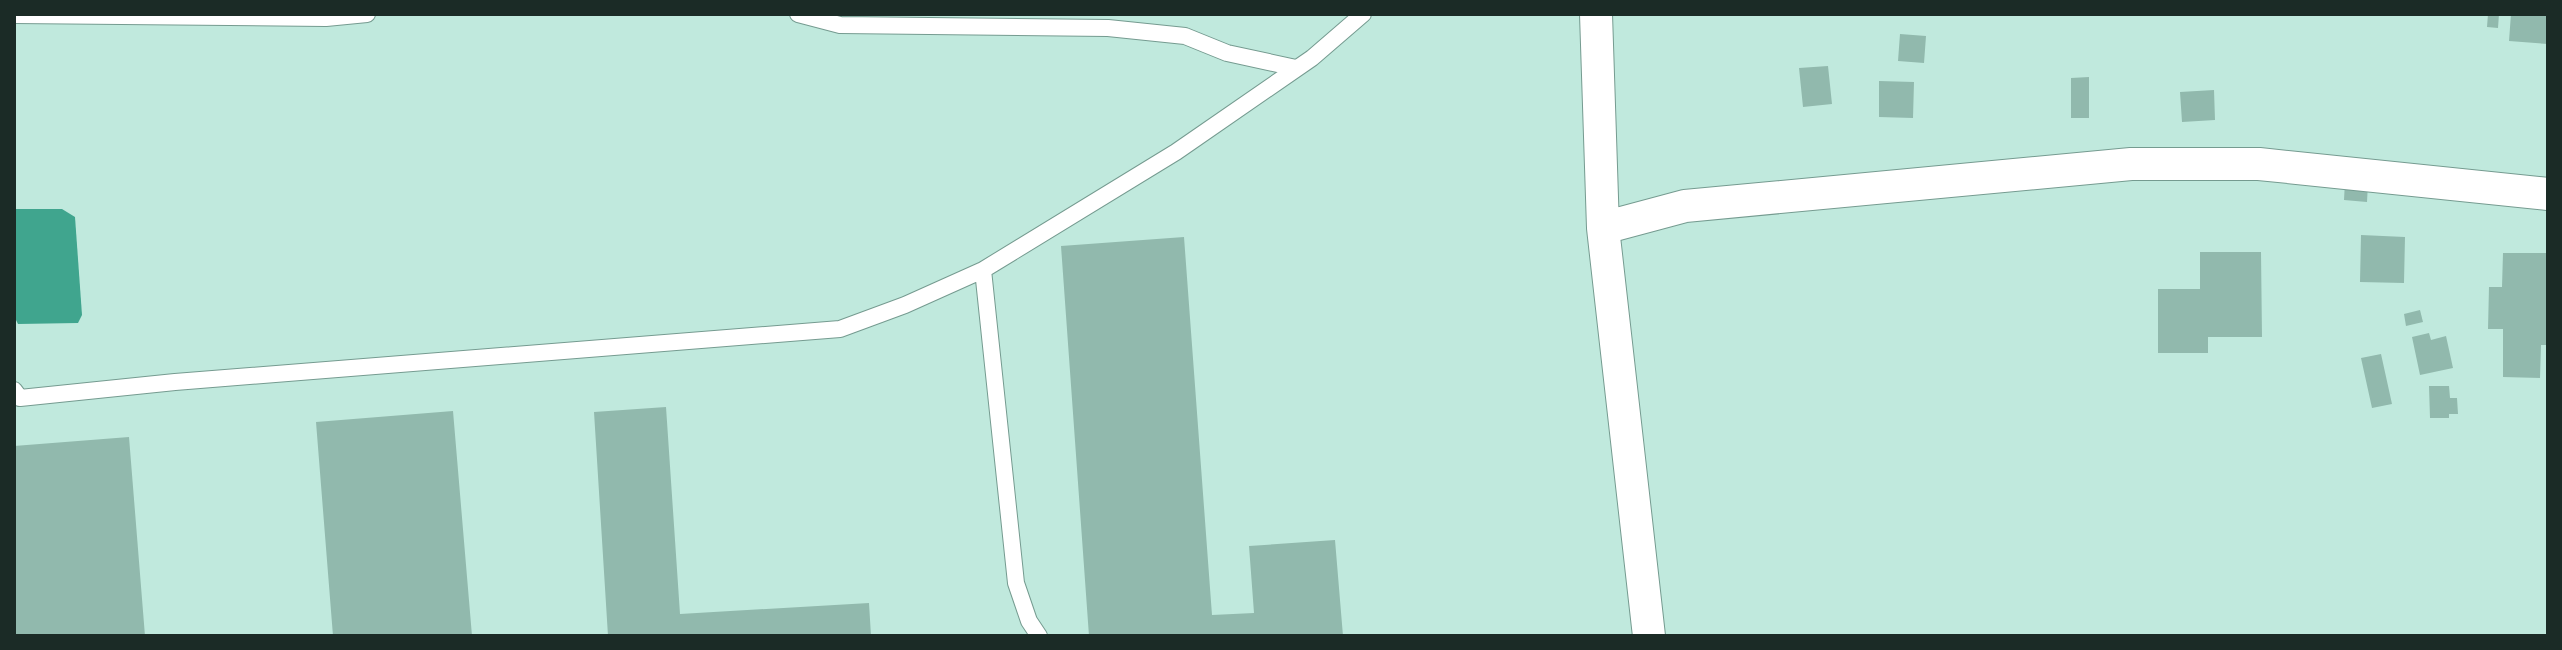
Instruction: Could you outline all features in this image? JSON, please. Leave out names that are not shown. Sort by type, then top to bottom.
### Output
[{"type":"street","points":[[1596,14],[1603,228],[1649,636]]},
{"type":"street","points":[[1603,228],[1685,206],[2131,164],[2259,164],[2548,194]]},
{"type":"lane","points":[[14,15],[326,18],[367,14]]},
{"type":"lane","points":[[798,14],[840,25],[1108,28],[1185,36],[1227,53],[1296,68]]},
{"type":"lane","points":[[14,390],[20,398],[175,382],[840,329],[905,305],[983,270],[1176,152],[1296,68],[1363,14]]},
{"type":"lane","points":[[983,270],[1016,583],[1029,621],[1039,636]]},
{"type":"shaded area","points":[[16,209],[62,209],[75,217],[82,315],[78,323],[18,324],[14,316]]},
{"type":"building","points":[[2488,14],[2499,14],[2498,28],[2487,27]]},
{"type":"building","points":[[2511,14],[2548,14],[2548,44],[2509,41]]},
{"type":"building","points":[[1900,34],[1926,36],[1924,63],[1898,61]]},
{"type":"building","points":[[1828,66],[1832,104],[1803,107],[1799,68]]},
{"type":"building","points":[[2089,77],[2089,118],[2071,118],[2071,78]]},
{"type":"building","points":[[1879,81],[1914,82],[1913,118],[1879,117]]},
{"type":"building","points":[[2214,90],[2215,120],[2182,122],[2180,92]]},
{"type":"building","points":[[2345,181],[2368,183],[2367,202],[2344,200]]},
{"type":"building","points":[[2361,235],[2405,237],[2404,283],[2360,282]]},
{"type":"building","points":[[1184,237],[1212,615],[1254,613],[1249,546],[1335,540],[1343,636],[1089,636],[1061,246]]},
{"type":"building","points":[[2200,252],[2261,252],[2262,337],[2208,337],[2208,353],[2158,353],[2158,289],[2200,289]]},
{"type":"building","points":[[2503,253],[2548,253],[2548,345],[2541,345],[2540,378],[2503,377],[2503,329],[2488,329],[2489,287],[2502,287]]},
{"type":"building","points":[[2420,310],[2423,322],[2406,326],[2404,314]]},
{"type":"building","points":[[2429,333],[2431,340],[2446,336],[2453,368],[2420,375],[2412,337]]},
{"type":"building","points":[[2381,354],[2392,404],[2372,408],[2361,358]]},
{"type":"building","points":[[2429,386],[2449,386],[2450,398],[2457,398],[2458,414],[2449,414],[2449,418],[2430,418]]},
{"type":"building","points":[[666,407],[680,614],[869,603],[871,636],[608,636],[594,412]]},
{"type":"building","points":[[453,411],[472,636],[333,636],[316,422]]},
{"type":"building","points":[[129,437],[145,636],[14,636],[14,446]]}]
